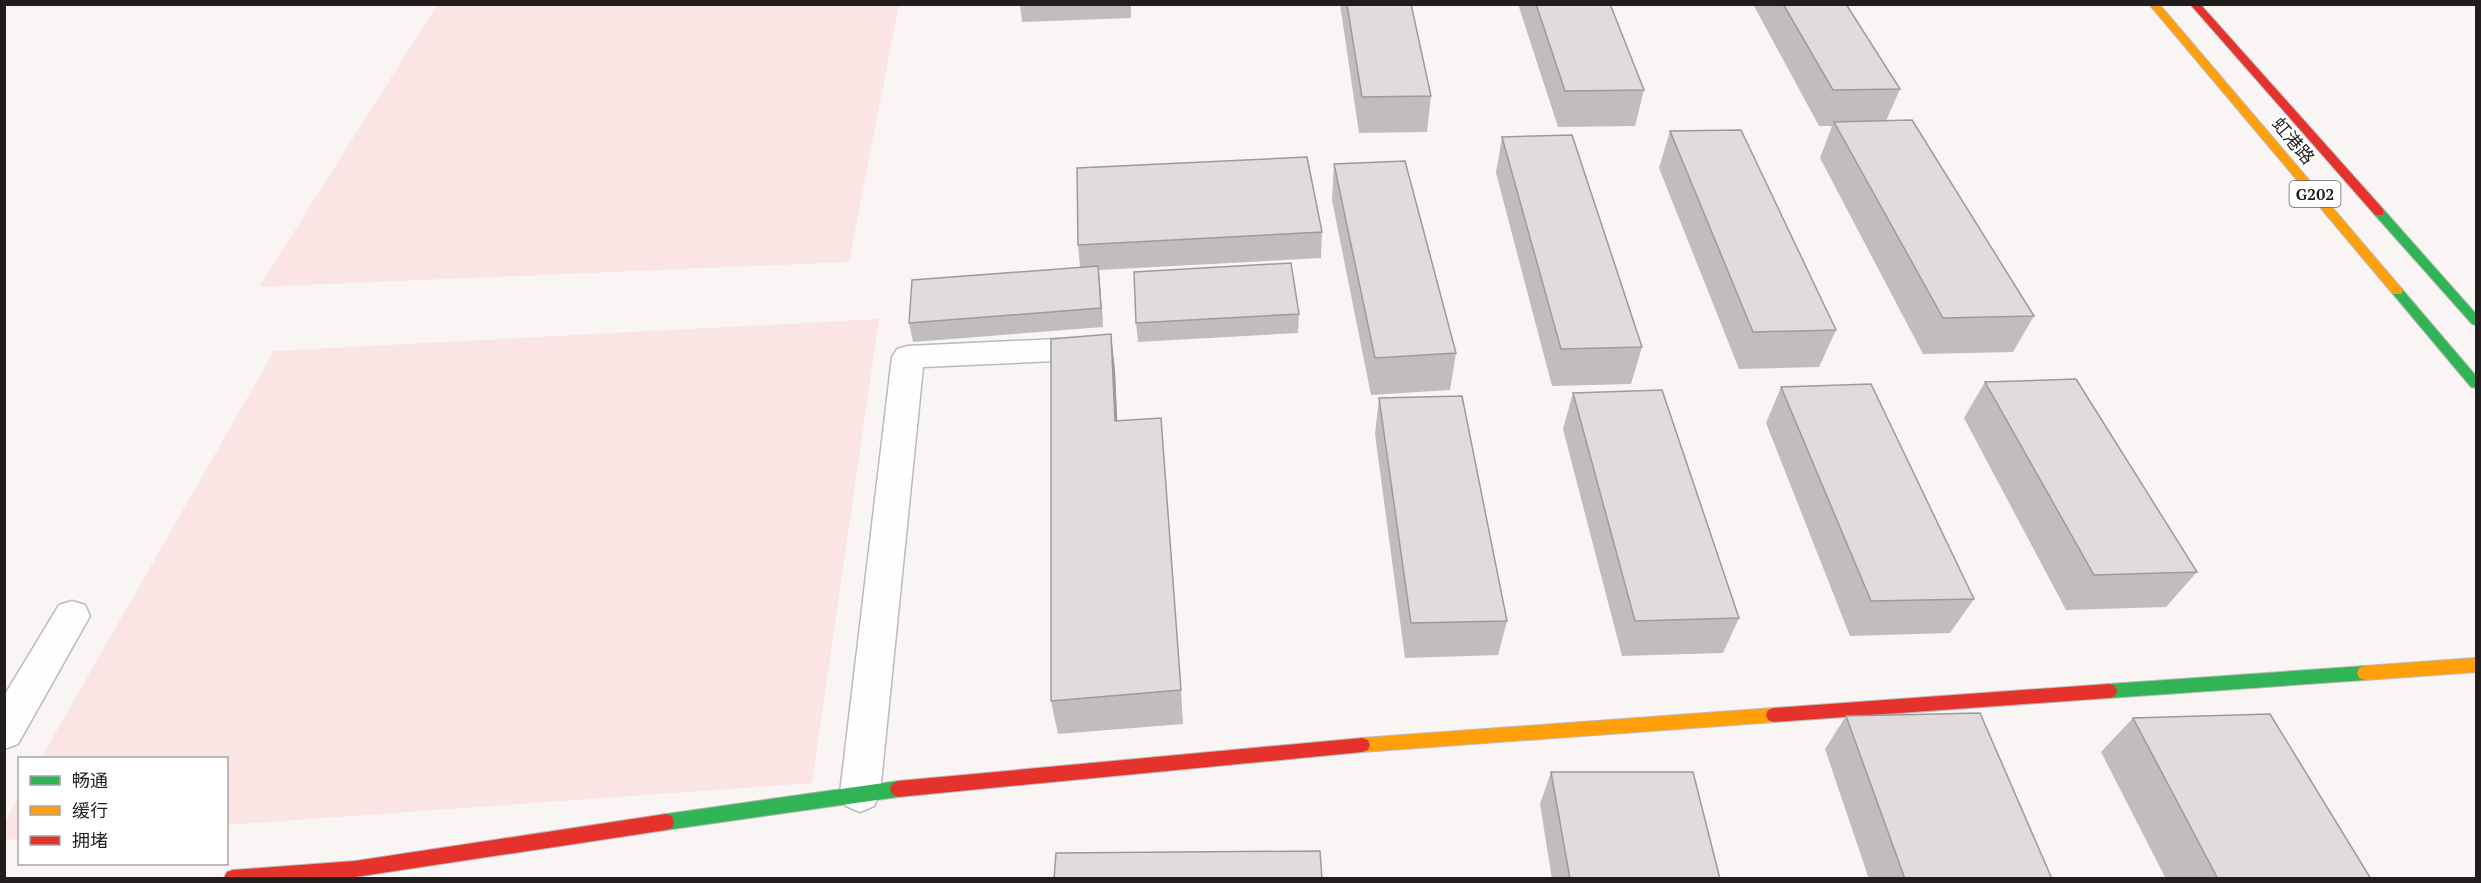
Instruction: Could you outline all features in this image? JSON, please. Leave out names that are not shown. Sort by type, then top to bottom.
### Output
[{"type":"main road","name":"虹港路","points":[[2153,4],[2476,384]]},
{"type":"main road","name":"虹港路","points":[[2194,4],[2476,321]]},
{"type":"main road","points":[[233,879],[355,869],[860,793],[1315,748],[2476,665]]},
{"type":"street","points":[[860,793],[908,357],[1057,350]]},
{"type":"street","points":[[4,732],[72,616]]},
{"type":"shaded area","points":[[437,5],[899,5],[849,262],[259,287]]},
{"type":"shaded area","points":[[879,319],[812,783],[228,825],[228,757],[42,757],[274,351]]},
{"type":"shaded area","points":[[18,798],[18,839],[5,840],[5,823]]},
{"type":"building","points":[[1347,4],[1411,4],[1431,96],[1362,97]]},
{"type":"building","points":[[1536,4],[1610,4],[1644,90],[1565,91]]},
{"type":"building","points":[[1783,4],[1846,4],[1900,89],[1833,90]]},
{"type":"building","points":[[1912,120],[2034,316],[1943,318],[1834,122]]},
{"type":"building","points":[[1741,130],[1836,330],[1753,332],[1670,131]]},
{"type":"building","points":[[1572,135],[1642,347],[1561,349],[1502,137]]},
{"type":"building","points":[[1307,157],[1322,232],[1078,245],[1077,168]]},
{"type":"building","points":[[1405,161],[1456,353],[1375,358],[1334,164]]},
{"type":"building","points":[[1291,263],[1299,314],[1136,323],[1134,272]]},
{"type":"building","points":[[1098,266],[1101,308],[909,323],[912,280]]},
{"type":"building","points":[[1111,334],[1115,421],[1161,418],[1181,690],[1051,701],[1051,339]]},
{"type":"building","points":[[2076,379],[2197,572],[2094,575],[1985,382]]},
{"type":"building","points":[[1871,384],[1974,599],[1871,601],[1781,387]]},
{"type":"building","points":[[1662,390],[1739,618],[1635,621],[1573,393]]},
{"type":"building","points":[[1462,396],[1507,621],[1411,623],[1379,398]]},
{"type":"building","points":[[1980,713],[2052,879],[1905,879],[1846,716]]},
{"type":"building","points":[[2270,714],[2371,879],[2218,879],[2133,718]]},
{"type":"building","points":[[1551,772],[1693,772],[1720,879],[1570,879]]},
{"type":"building","points":[[1320,851],[1322,879],[1054,879],[1056,853]]},
{"type":"traffic: fast","points":[[2379,212],[2476,321]]},
{"type":"traffic: fast","points":[[2397,291],[2476,384]]},
{"type":"traffic: fast","points":[[2109,691],[2365,673]]},
{"type":"traffic: fast","points":[[666,822],[898,789]]},
{"type":"traffic: slow","points":[[2153,4],[2397,291]]},
{"type":"traffic: slow","points":[[2365,673],[2476,665]]},
{"type":"traffic: slow","points":[[1362,745],[1774,715]]},
{"type":"traffic: jam","points":[[2194,4],[2379,212]]},
{"type":"traffic: jam","points":[[1774,715],[2109,691]]},
{"type":"traffic: jam","points":[[898,789],[1362,745]]},
{"type":"traffic: jam","points":[[233,878],[355,869],[666,822]]}]
